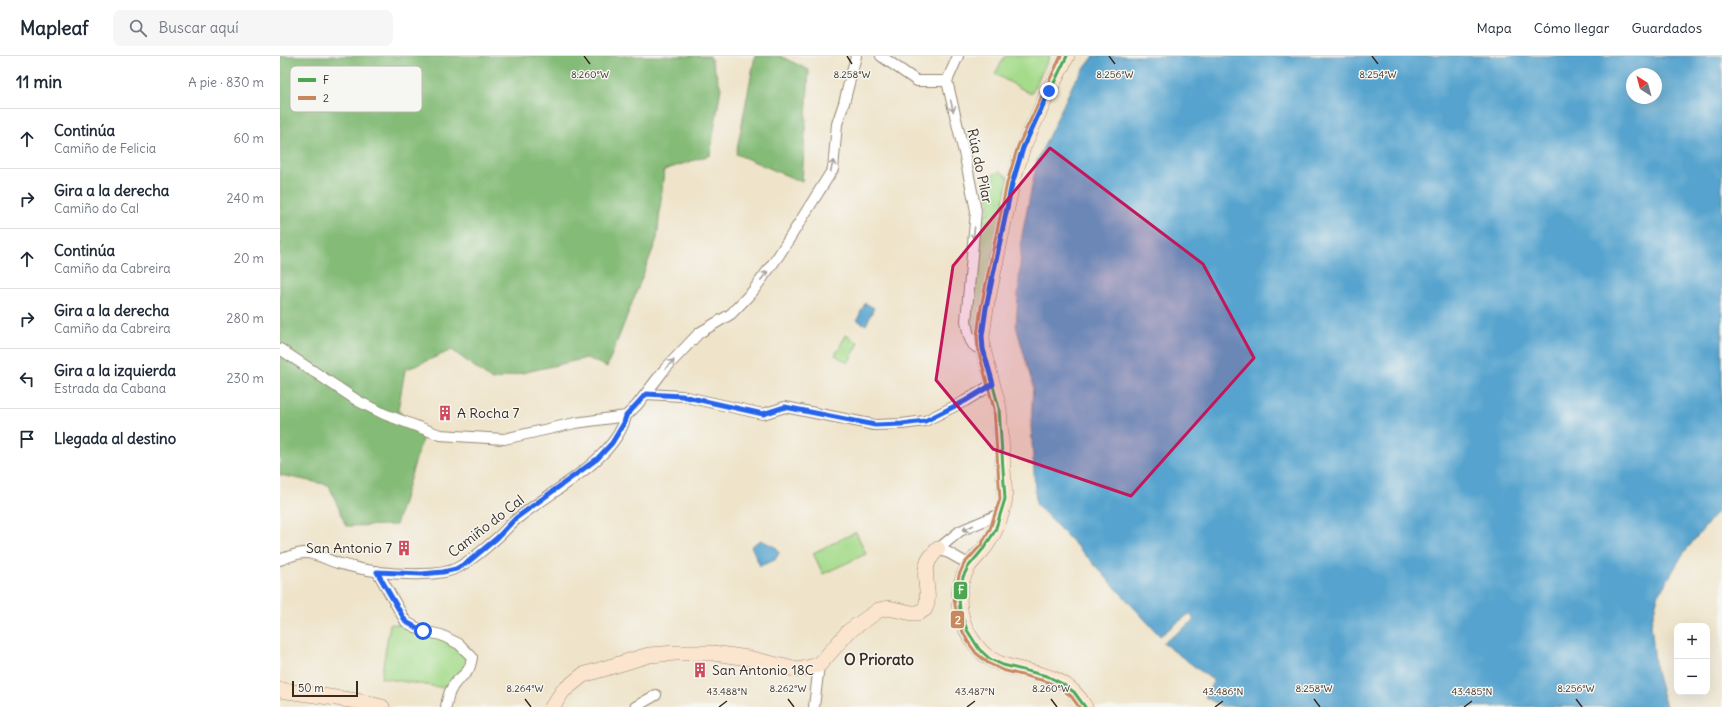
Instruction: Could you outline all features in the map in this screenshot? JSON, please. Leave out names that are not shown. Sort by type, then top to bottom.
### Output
[{"type":"street","name":"Camiño do Cal","points":[[280,560],[304,553],[317,555],[340,564],[377,572],[422,574],[456,569],[468,562],[497,538],[516,518],[597,459],[612,443],[624,423],[626,416],[646,394],[664,370],[699,333],[731,314],[753,291],[779,255],[833,169],[836,124],[844,103],[856,56]]},
{"type":"street","points":[[881,56],[917,81],[947,81],[958,56]]},
{"type":"street","points":[[1067,56],[1034,122],[1023,148],[1012,184],[986,308],[982,336],[983,349],[1001,420],[1005,489],[1002,513],[990,541],[970,565],[964,575],[961,585],[959,604],[961,617],[968,634],[987,657],[997,663],[1039,673],[1059,682],[1076,694],[1085,707]]},
{"type":"street","name":"Rúa do Pilar","points":[[947,81],[976,211],[966,321],[968,332],[974,346],[978,349],[983,349]]},
{"type":"street","points":[[280,349],[358,401],[384,414],[440,435],[504,439],[575,423],[626,416]]},
{"type":"street","points":[[646,394],[682,396],[763,414],[785,407],[875,425],[925,421],[965,401],[993,384]]},
{"type":"street","points":[[814,707],[819,665],[849,631],[879,610],[888,608],[918,613],[925,609],[928,600],[925,578],[926,567],[929,560],[938,549],[960,531],[1002,513]]},
{"type":"street","points":[[938,549],[949,553],[970,565]]},
{"type":"street","points":[[377,572],[406,622],[423,631],[441,636],[459,644],[472,658],[468,672],[454,684],[448,694],[446,707]]},
{"type":"street","points":[[552,707],[563,691],[583,675],[649,655],[676,652],[713,653],[748,658],[798,670],[819,665]]},
{"type":"street","points":[[280,690],[357,701],[382,707]]},
{"type":"street","points":[[635,707],[656,695]]},
{"type":"highlighted area","points":[[1050,148],[1203,264],[1254,358],[1131,496],[993,449],[936,380],[953,266]]},
{"type":"green space","points":[[280,56],[710,56],[721,88],[710,155],[664,170],[657,239],[607,367],[587,358],[492,380],[452,350],[405,370],[398,410],[423,436],[396,525],[346,526],[329,485],[280,475]]},
{"type":"green space","points":[[755,56],[780,56],[809,70],[802,182],[736,154]]},
{"type":"green space","points":[[1005,56],[1050,56],[1031,94],[995,74]]},
{"type":"green space","points":[[1000,171],[1009,178],[978,328],[974,339],[971,329],[972,291],[982,215],[989,213],[988,177]]},
{"type":"green space","points":[[846,335],[859,343],[848,363],[835,355]]},
{"type":"green space","points":[[856,532],[866,554],[823,574],[813,553]]},
{"type":"green space","points":[[390,624],[408,625],[456,645],[466,657],[468,665],[445,688],[381,678]]},
{"type":"water","points":[[1094,56],[1722,56],[1722,506],[1683,554],[1658,596],[1651,624],[1656,672],[1666,707],[1221,706],[1205,697],[1214,681],[1163,643],[1195,620],[1189,614],[1160,636],[1036,504],[1031,426],[1033,386],[1016,326],[1022,235],[1037,161],[1074,82]]},
{"type":"water","points":[[865,303],[874,308],[866,325],[857,320]]},
{"type":"water","points":[[761,540],[777,548],[779,553],[775,560],[760,566],[751,546]]},
{"type":"transit line","name":"2","points":[[1061,56],[1018,146],[1007,183],[981,307],[977,336],[978,349],[994,409],[1000,499],[990,529],[981,545],[964,564],[959,575],[954,599],[958,622],[968,642],[976,653],[988,663],[1002,670],[1045,681],[1059,687],[1071,696],[1079,707]]},
{"type":"transit line","name":"F","points":[[1067,56],[1023,147],[1012,184],[986,308],[982,336],[983,349],[999,408],[1005,499],[995,531],[984,548],[968,567],[963,577],[959,599],[960,610],[967,630],[979,649],[990,659],[1003,665],[1047,676],[1061,683],[1074,692],[1085,707]]},
{"type":"place","name":"A Rocha 7","points":[[445,413]]},
{"type":"place","name":"San Antonio 7","points":[[404,548]]},
{"type":"place","name":"San Antonio 18C","points":[[700,670]]},
{"type":"district","name":"O Priorato","points":[[879,660]]},
{"type":"route","points":[[423,631],[406,622],[401,616],[391,595],[377,572],[422,574],[443,572],[456,569],[468,562],[497,538],[516,518],[597,459],[612,443],[624,423],[626,416],[646,394],[682,396],[763,414],[785,407],[875,425],[925,421],[965,401],[993,384],[983,349],[982,336],[986,308],[1012,184],[1023,148],[1049,91]]}]
